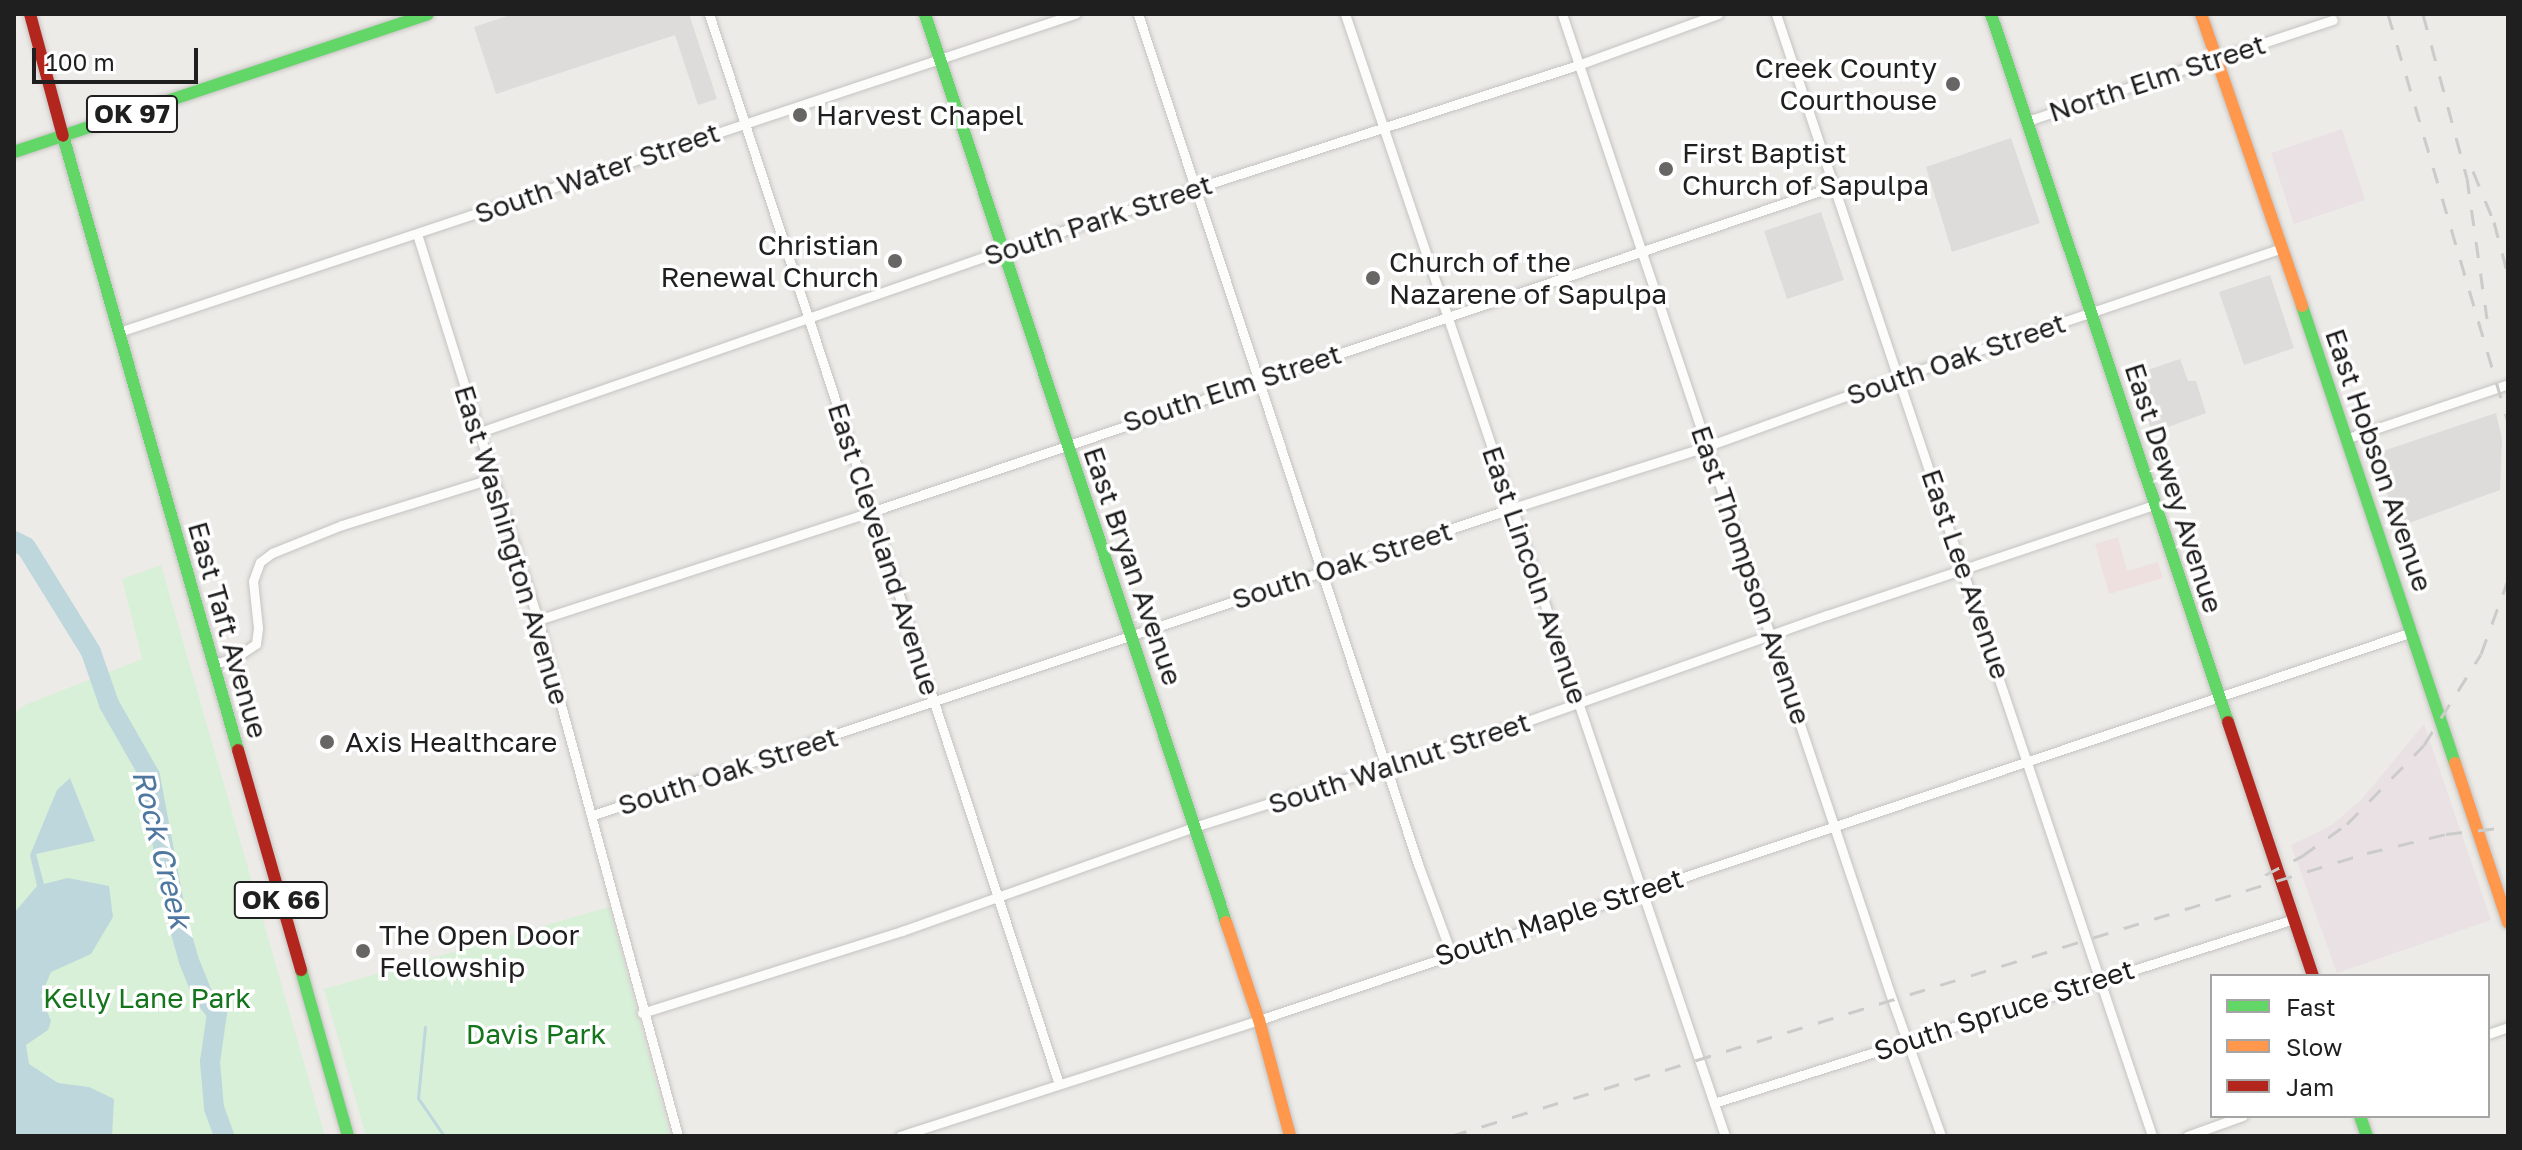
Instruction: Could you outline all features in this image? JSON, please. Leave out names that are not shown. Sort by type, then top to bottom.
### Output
[{"type":"main road","name":"OK 66","points":[[30,14],[63,136]]},
{"type":"main road","name":"OK 97","points":[[63,136],[428,14]]},
{"type":"main road","name":"East Bryan Avenue","points":[[925,14],[1001,251],[1259,1020],[1290,1136]]},
{"type":"main road","name":"East Dewey Avenue","points":[[1991,14],[2312,974]]},
{"type":"main road","name":"East Hobson Avenue","points":[[2201,14],[2348,438],[2508,922]]},
{"type":"main road","points":[[14,152],[63,136]]},
{"type":"main road","name":"East Taft Avenue","points":[[63,136],[348,1136]]},
{"type":"street","name":"East Cleveland Avenue","points":[[709,14],[1059,1084]]},
{"type":"street","name":"South Water Street","points":[[119,332],[1075,14]]},
{"type":"street","points":[[1138,14],[1386,768],[1451,953]]},
{"type":"street","name":"East Lincoln Avenue","points":[[1345,14],[1725,1136]]},
{"type":"street","name":"East Thompson Avenue","points":[[1562,14],[1906,1041],[1941,1136]]},
{"type":"street","name":"South Park Street","points":[[480,432],[1001,251],[1578,65],[1718,14]]},
{"type":"street","name":"East Lee Avenue","points":[[1776,14],[2029,761],[2152,1136]]},
{"type":"street","name":"North Elm Street","points":[[2027,121],[2333,20]]},
{"type":"street","name":"South Elm Street","points":[[538,620],[871,512],[1067,443],[1641,254],[1835,186]]},
{"type":"street","name":"East Washington Avenue","points":[[417,234],[538,620],[593,815],[642,1013],[678,1136]]},
{"type":"street","name":"South Oak Street","points":[[593,815],[1513,508],[1708,446],[1899,377],[2283,248]]},
{"type":"street","points":[[2348,438],[2508,384]]},
{"type":"street","points":[[213,664],[235,658],[256,644],[258,628],[253,581],[260,562],[272,553],[342,525],[493,478]]},
{"type":"street","name":"South Walnut Street","points":[[642,1013],[1000,897],[1194,827],[1386,768],[2154,505]]},
{"type":"street","name":"South Maple Street","points":[[900,1136],[1259,1020],[2412,632]]},
{"type":"street","name":"South Spruce Street","points":[[1714,1103],[2294,919]]},
{"type":"street","points":[[2187,1136],[2237,1118]]},
{"type":"shaded area","points":[[513,14],[689,14],[717,99],[698,105],[675,35],[496,94],[474,27]]},
{"type":"shaded area","points":[[2342,129],[2365,200],[2294,224],[2271,153]]},
{"type":"shaded area","points":[[2011,138],[2040,223],[1952,252],[1926,167]]},
{"type":"shaded area","points":[[1821,212],[1844,280],[1787,299],[1764,231]]},
{"type":"shaded area","points":[[2270,275],[2294,348],[2244,365],[2219,292]]},
{"type":"shaded area","points":[[2180,359],[2188,381],[2196,381],[2206,413],[2152,433],[2133,375]]},
{"type":"shaded area","points":[[2496,413],[2502,439],[2500,490],[2398,527],[2374,454]]},
{"type":"shaded area","points":[[2118,537],[2127,571],[2158,562],[2163,578],[2109,594],[2095,544]]},
{"type":"shaded area","points":[[2424,724],[2491,920],[2337,973],[2291,845],[2332,825],[2362,799]]},
{"type":"green space","name":"Kelly Lane Park","points":[[161,565],[325,1136],[14,1136],[14,713],[25,705],[142,659],[122,579]]},
{"type":"green space","name":"Davis Park","points":[[609,907],[670,1136],[366,1136],[324,989]]},
{"type":"water","points":[[70,778],[95,841],[36,854],[44,884],[68,878],[109,886],[113,917],[91,954],[51,972],[41,996],[51,1021],[48,1030],[26,1045],[29,1064],[58,1083],[89,1087],[114,1099],[112,1136],[17,1136],[14,1133],[14,913],[37,886],[30,855],[57,790]]},
{"type":"waterway","name":"Rock Creek","points":[[14,541],[26,547],[91,652],[109,704],[150,776],[176,915],[189,961],[202,994],[217,1013],[210,1062],[214,1108],[224,1136]]},
{"type":"waterway","points":[[425,1027],[418,1098],[444,1136]]},
{"type":"railway","points":[[2388,14],[2508,421]]},
{"type":"railway","points":[[2423,14],[2467,178],[2487,319]]},
{"type":"railway","points":[[2473,171],[2494,222],[2508,275]]},
{"type":"railway","points":[[2265,875],[2302,856],[2347,824],[2424,745],[2481,654],[2508,580]]},
{"type":"railway","points":[[1451,1136],[2367,853],[2446,834],[2508,827]]},
{"type":"traffic: fast","points":[[14,152],[428,14]]},
{"type":"traffic: fast","points":[[925,14],[1226,922]]},
{"type":"traffic: fast","points":[[1991,14],[2228,722]]},
{"type":"traffic: fast","points":[[63,136],[238,750]]},
{"type":"traffic: fast","points":[[2302,306],[2455,763]]},
{"type":"traffic: fast","points":[[301,970],[348,1136]]},
{"type":"traffic: fast","points":[[2361,1118],[2367,1136]]},
{"type":"traffic: slow","points":[[2201,14],[2302,306]]},
{"type":"traffic: slow","points":[[2455,763],[2508,922]]},
{"type":"traffic: slow","points":[[1226,922],[1259,1020],[1290,1136]]},
{"type":"traffic: jam","points":[[30,14],[63,136]]},
{"type":"traffic: jam","points":[[2228,722],[2312,974]]},
{"type":"traffic: jam","points":[[238,750],[301,970]]},
{"type":"place","name":"Creek County Courthouse","points":[[1953,84]]},
{"type":"place","name":"Harvest Chapel","points":[[800,115]]},
{"type":"place","name":"First Baptist Church of Sapulpa","points":[[1666,169]]},
{"type":"place","name":"Christian Renewal Church","points":[[895,261]]},
{"type":"place","name":"Church of the Nazarene of Sapulpa","points":[[1373,278]]},
{"type":"place","name":"Axis Healthcare","points":[[327,742]]},
{"type":"place","name":"The Open Door Fellowship","points":[[363,951]]}]
